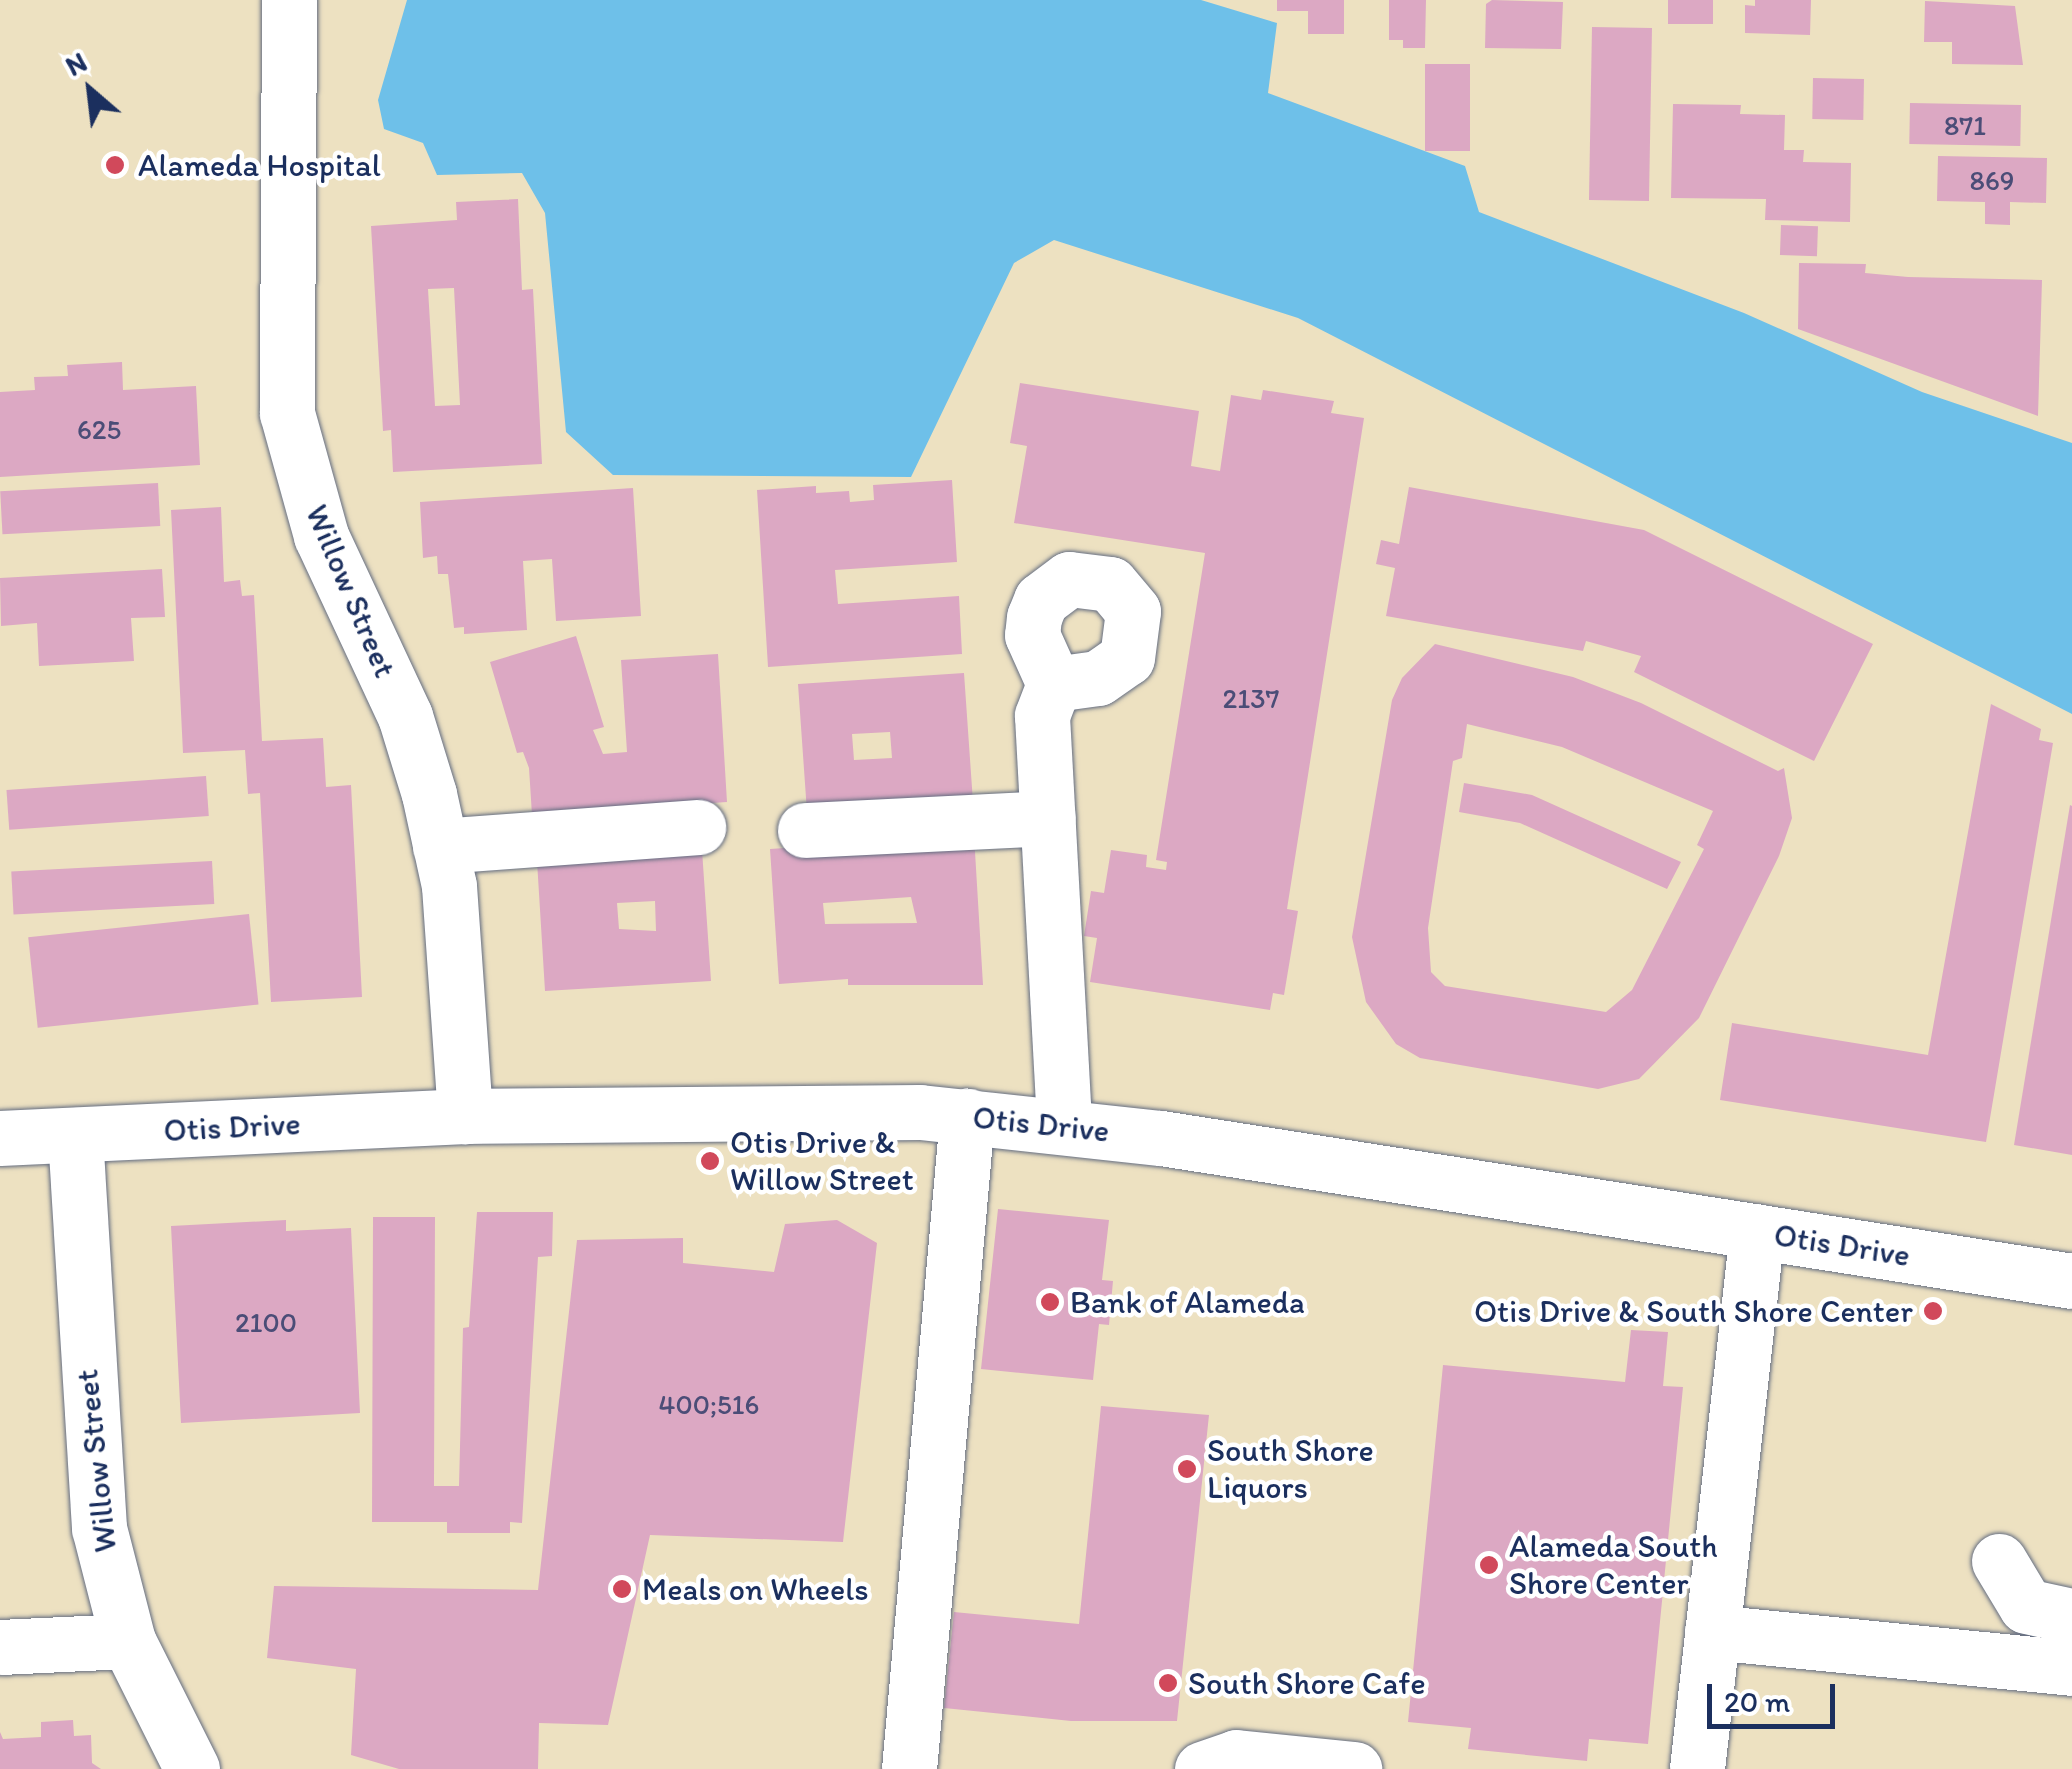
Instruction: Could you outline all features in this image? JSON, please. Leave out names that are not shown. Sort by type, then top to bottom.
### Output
[{"type":"main road","name":"Willow Street","points":[[290,0],[288,413],[321,536],[405,716],[440,846],[466,1116]]},
{"type":"main road","points":[[1054,684],[1042,716],[1064,1126]]},
{"type":"main road","points":[[805,830],[1048,818]]},
{"type":"main road","points":[[440,846],[698,827]]},
{"type":"main road","name":"Otis Drive","points":[[0,1138],[466,1116],[780,1109],[967,1116],[1064,1126],[2072,1281]]},
{"type":"main road","points":[[910,1760],[967,1116]]},
{"type":"main road","name":"Willow Street","points":[[75,1135],[95,1490],[110,1585],[128,1641],[192,1769]]},
{"type":"main road","points":[[1698,1769],[1757,1231]]},
{"type":"main road","points":[[1998,1561],[2026,1606],[2072,1616]]},
{"type":"main road","points":[[1712,1632],[2072,1668]]},
{"type":"main road","points":[[0,1647],[128,1641]]},
{"type":"main road","points":[[1202,1767],[1236,1757],[1354,1769]]},
{"type":"water","points":[[407,0],[1201,0],[1277,23],[1268,93],[1465,166],[1479,212],[1744,313],[1922,392],[2072,443],[2072,714],[1298,318],[1054,240],[1014,263],[911,477],[613,475],[566,432],[545,213],[522,173],[437,175],[423,143],[384,129],[378,100]]},
{"type":"building","points":[[1277,0],[1344,0],[1344,34],[1308,34],[1308,11],[1277,11]]},
{"type":"building","points":[[1389,0],[1426,0],[1425,48],[1403,48],[1403,40],[1389,40]]},
{"type":"building","points":[[1492,0],[1563,2],[1561,49],[1485,48],[1486,4]]},
{"type":"building","points":[[1668,0],[1713,0],[1713,24],[1668,24]]},
{"type":"building","points":[[1755,0],[1811,0],[1810,35],[1745,33],[1745,5],[1755,6]]},
{"type":"building","points":[[1925,1],[2015,6],[2023,65],[1952,64],[1952,42],[1924,42]]},
{"type":"building","points":[[1592,27],[1652,28],[1649,201],[1589,200]]},
{"type":"building","points":[[1425,64],[1470,64],[1470,151],[1425,151]]},
{"type":"building","points":[[1813,78],[1864,79],[1863,120],[1812,119]]},
{"type":"building","points":[[1910,103],[2021,105],[2020,146],[1909,144]]},
{"type":"building","points":[[1673,104],[1741,105],[1740,114],[1785,115],[1784,150],[1804,150],[1803,162],[1851,163],[1850,222],[1765,220],[1766,199],[1671,198]]},
{"type":"building","points":[[1938,156],[2047,158],[2046,203],[2010,202],[2010,225],[1985,224],[1985,202],[1937,201]]},
{"type":"building","points":[[518,199],[522,290],[533,289],[542,464],[393,472],[391,430],[383,431],[371,226],[457,220],[456,202]],"holes":[[[454,288],[460,405],[435,406],[428,289]]]},
{"type":"building","points":[[1781,225],[1818,226],[1817,256],[1780,255]]},
{"type":"building","points":[[1799,263],[1866,264],[1865,273],[1908,277],[2042,280],[2038,416],[1798,329]]},
{"type":"building","points":[[122,362],[123,390],[196,386],[200,465],[0,477],[0,392],[35,390],[34,377],[68,376],[67,365]]},
{"type":"building","points":[[1020,383],[1199,411],[1191,466],[1220,471],[1231,395],[1261,400],[1263,390],[1334,401],[1331,413],[1364,418],[1287,909],[1298,911],[1284,995],[1273,993],[1270,1010],[1090,982],[1097,938],[1084,936],[1091,891],[1104,893],[1111,850],[1147,855],[1146,867],[1166,870],[1167,862],[1156,860],[1205,553],[1014,523],[1027,446],[1010,443]]},
{"type":"building","points":[[952,480],[957,562],[835,570],[838,604],[959,596],[962,654],[768,667],[757,490],[816,486],[816,493],[849,491],[850,502],[874,500],[873,485]]},
{"type":"building","points":[[158,483],[160,526],[2,534],[0,491]]},
{"type":"building","points":[[1409,487],[1644,530],[1873,644],[1814,761],[1634,672],[1641,656],[1586,641],[1583,651],[1386,616],[1395,568],[1376,564],[1381,540],[1399,544]]},
{"type":"building","points":[[633,488],[641,616],[556,621],[552,559],[523,561],[527,630],[464,634],[464,627],[454,628],[448,574],[438,574],[437,556],[423,558],[420,502]]},
{"type":"building","points":[[221,507],[224,582],[240,580],[242,596],[254,595],[262,741],[323,738],[326,787],[351,785],[362,997],[271,1002],[260,793],[248,794],[245,750],[183,753],[171,510]]},
{"type":"building","points":[[162,569],[165,617],[131,618],[134,661],[39,666],[37,623],[1,626],[0,578]]},
{"type":"building","points":[[576,636],[604,727],[593,730],[603,754],[627,752],[621,660],[718,654],[727,802],[532,815],[529,768],[523,752],[517,753],[490,662]]},
{"type":"building","points":[[1435,644],[1573,677],[1641,703],[1778,771],[1784,768],[1792,818],[1779,856],[1699,1018],[1639,1079],[1598,1089],[1420,1058],[1396,1044],[1366,1002],[1352,937],[1392,700],[1402,678]],"holes":[[[1467,724],[1562,747],[1713,811],[1697,845],[1704,849],[1632,990],[1606,1012],[1445,986],[1431,972],[1428,928],[1453,761],[1462,758]]]},
{"type":"building","points":[[964,673],[973,802],[807,812],[798,684]],"holes":[[[890,732],[892,758],[854,760],[852,734]]]},
{"type":"building","points":[[1991,704],[2041,729],[2039,740],[2053,743],[1986,1142],[1720,1100],[1732,1023],[1928,1055]]},
{"type":"building","points":[[206,776],[209,816],[9,830],[6,790]]},
{"type":"building","points":[[1464,783],[1532,795],[1681,862],[1667,889],[1520,823],[1459,812]]},
{"type":"building","points":[[2072,806],[2072,1155],[2014,1145]]},
{"type":"building","points":[[974,835],[983,985],[848,985],[848,979],[779,984],[770,849]],"holes":[[[911,897],[917,923],[825,924],[823,903]]]},
{"type":"building","points":[[702,850],[711,981],[545,991],[537,861]],"holes":[[[655,901],[656,931],[619,929],[617,903]]]},
{"type":"building","points":[[212,861],[214,904],[14,914],[11,872]]},
{"type":"building","points":[[249,914],[259,1005],[38,1028],[28,937]]},
{"type":"building","name":"Bank of Alameda","points":[[998,1209],[1109,1220],[1102,1280],[1113,1281],[1109,1325],[1099,1324],[1093,1380],[981,1369]]},
{"type":"building","points":[[477,1212],[553,1212],[552,1256],[538,1257],[522,1523],[510,1522],[510,1533],[447,1533],[447,1522],[372,1522],[373,1217],[435,1217],[434,1486],[459,1486],[463,1328],[469,1327]]},
{"type":"building","points":[[286,1220],[286,1231],[351,1228],[360,1413],[181,1423],[171,1226]]},
{"type":"building","points":[[837,1220],[877,1243],[843,1542],[650,1535],[608,1725],[539,1723],[538,1769],[399,1769],[351,1755],[356,1669],[267,1658],[274,1586],[538,1590],[577,1240],[683,1238],[683,1263],[774,1272],[785,1224]]},
{"type":"building","points":[[1631,1330],[1668,1332],[1663,1386],[1683,1387],[1648,1744],[1589,1739],[1587,1761],[1468,1749],[1471,1728],[1408,1722],[1443,1365],[1625,1382]]},
{"type":"building","points":[[1101,1406],[1209,1415],[1177,1721],[1071,1721],[944,1708],[954,1612],[1079,1624]]},
{"type":"building","points":[[73,1720],[74,1736],[91,1735],[92,1763],[101,1769],[0,1769],[0,1732],[3,1739],[41,1737],[41,1722]]},
{"type":"place","name":"Alameda Hospital","points":[[115,165]]},
{"type":"place","name":"Otis Drive & Willow Street","points":[[710,1161]]},
{"type":"place","name":"Bank of Alameda","points":[[1050,1302]]},
{"type":"place","name":"Otis Drive & South Shore Center","points":[[1933,1311]]},
{"type":"place","name":"South Shore Liquors","points":[[1187,1469]]},
{"type":"place","name":"Alameda South Shore Center","points":[[1489,1565]]},
{"type":"place","name":"Meals on Wheels","points":[[622,1589]]},
{"type":"place","name":"South Shore Cafe","points":[[1168,1683]]}]
